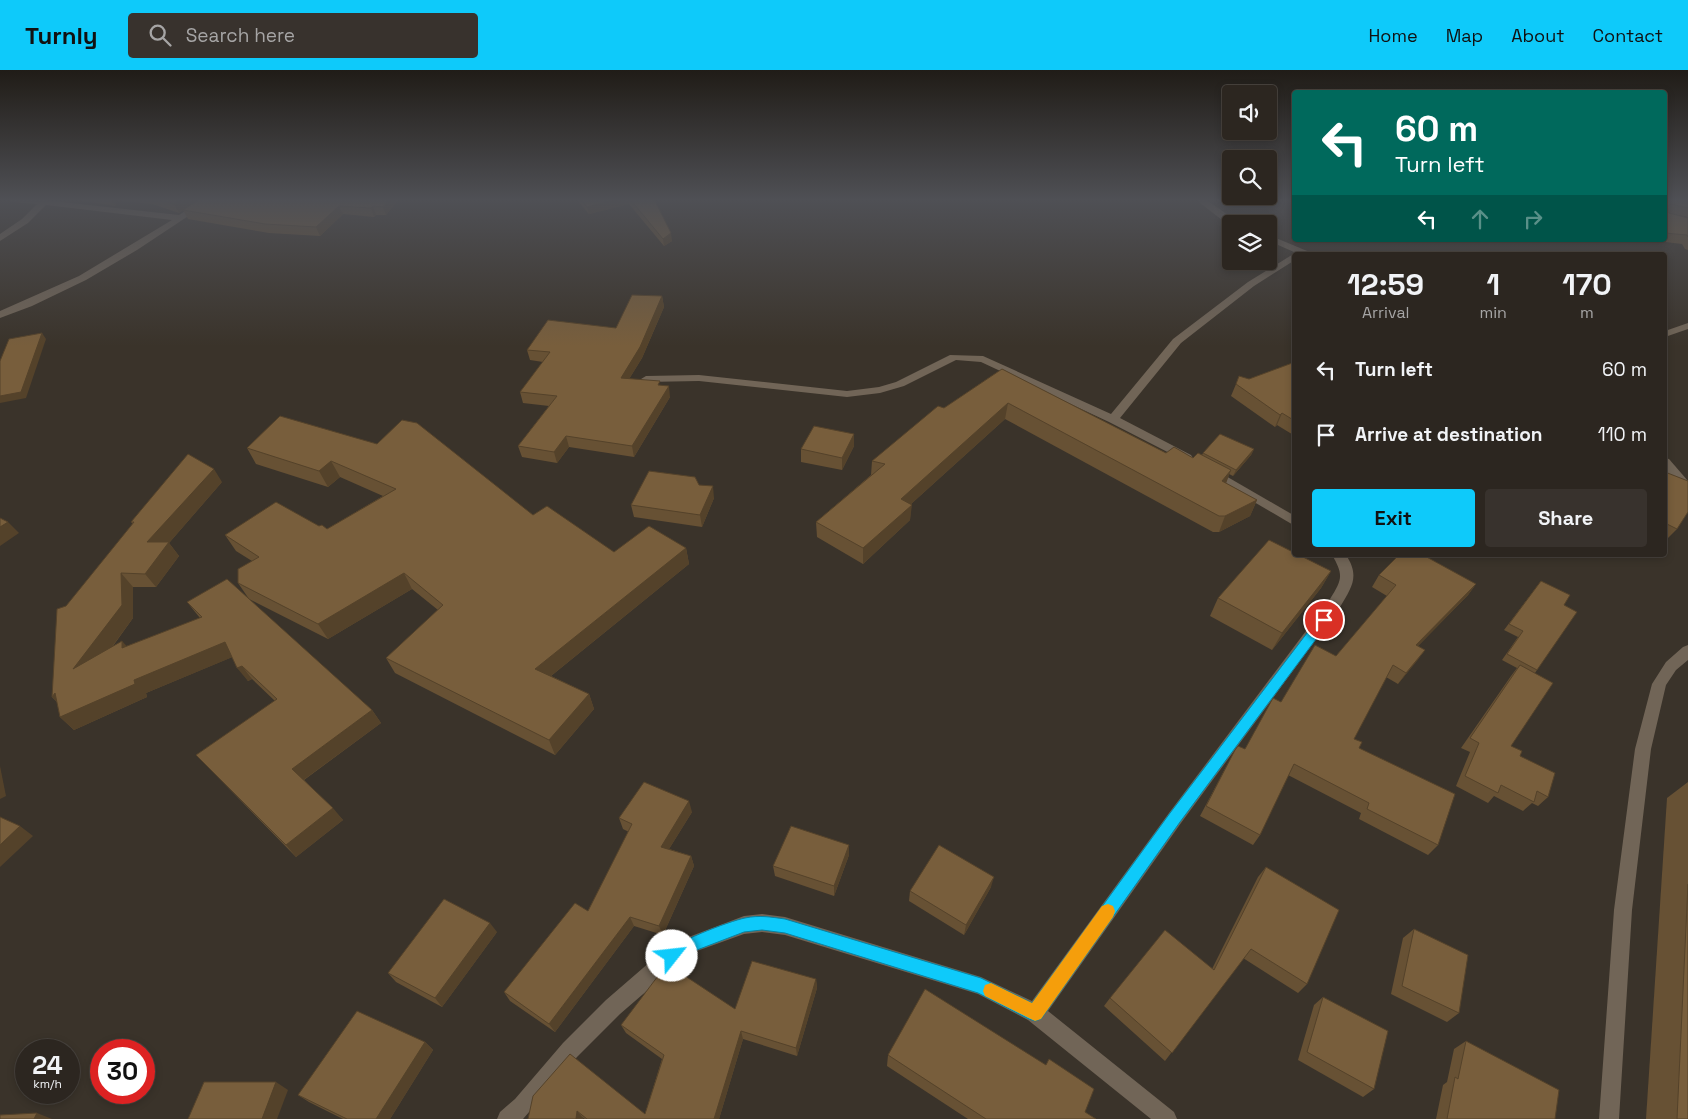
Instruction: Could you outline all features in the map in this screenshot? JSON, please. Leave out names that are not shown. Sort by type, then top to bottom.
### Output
[{"type":"street","points":[[0,315],[29,305],[75,283],[133,248]]},
{"type":"street","points":[[1113,418],[1177,341],[1251,284],[1292,259]]},
{"type":"street","points":[[1667,333],[1688,326]]},
{"type":"street","points":[[646,379],[699,378],[847,394],[880,390],[893,386],[944,360],[954,357],[983,359],[1113,418],[1197,464],[1292,520]]},
{"type":"street","points":[[1667,464],[1688,488]]},
{"type":"street","points":[[1035,1013],[1175,818],[1335,603],[1347,582],[1348,576],[1348,569],[1340,557]]},
{"type":"street","points":[[1609,1119],[1623,910],[1643,749],[1659,684],[1671,666],[1688,651]]},
{"type":"street","points":[[507,1119],[522,1106],[570,1050],[614,1006],[672,956],[692,944],[744,925],[762,923],[785,926],[981,986],[1035,1013],[1167,1119]]},
{"type":"building","points":[[632,295],[662,296],[640,347],[621,378],[660,381],[658,385],[669,386],[632,446],[566,436],[554,452],[518,446],[557,396],[520,392],[550,352],[527,350],[548,320],[616,328]]},
{"type":"building","points":[[42,333],[21,392],[0,396],[0,361],[9,339]]},
{"type":"building","points":[[1292,363],[1292,419],[1282,413],[1280,415],[1236,384],[1239,376],[1249,379]]},
{"type":"building","points":[[1002,369],[1166,453],[1174,447],[1193,458],[1198,453],[1231,470],[1222,481],[1257,500],[1225,516],[1219,516],[1008,403],[901,499],[912,505],[863,548],[816,522],[885,464],[872,461],[938,406],[944,408]]},
{"type":"building","points":[[280,416],[377,444],[402,420],[417,423],[533,515],[547,506],[614,552],[649,526],[686,548],[535,669],[589,694],[549,740],[386,658],[443,605],[404,573],[318,624],[238,583],[238,569],[259,557],[225,535],[276,502],[327,529],[396,489],[331,461],[319,471],[247,448]]},
{"type":"building","points":[[814,426],[854,434],[842,458],[801,449]]},
{"type":"building","points":[[1220,434],[1254,449],[1236,470],[1203,453]]},
{"type":"building","points":[[188,454],[214,469],[147,542],[169,542],[145,574],[121,573],[122,605],[73,669],[122,641],[122,648],[202,617],[187,602],[227,579],[372,710],[292,769],[333,808],[286,845],[196,755],[277,699],[242,666],[237,668],[225,642],[134,680],[135,684],[60,717],[55,693],[52,697],[57,609],[66,606],[134,522],[131,522]]},
{"type":"building","points":[[649,471],[695,477],[699,485],[713,486],[700,515],[631,505]]},
{"type":"building","points":[[1667,473],[1688,481],[1688,512],[1677,529],[1667,524]]},
{"type":"building","points":[[0,518],[8,522],[0,527]]},
{"type":"building","points":[[1269,540],[1292,552],[1292,557],[1303,557],[1331,571],[1282,633],[1218,598]]},
{"type":"building","points":[[1397,557],[1427,557],[1476,584],[1416,645],[1425,650],[1406,673],[1393,665],[1354,739],[1362,742],[1359,748],[1455,794],[1438,845],[1367,809],[1369,803],[1294,764],[1260,835],[1206,806],[1235,750],[1238,746],[1245,749],[1273,698],[1281,702],[1315,645],[1336,656],[1396,585],[1379,575]]},
{"type":"building","points":[[1541,581],[1570,595],[1564,605],[1577,612],[1537,670],[1507,654],[1523,631],[1509,624]]},
{"type":"building","points":[[1520,665],[1553,683],[1511,746],[1522,751],[1520,756],[1555,773],[1548,797],[1537,791],[1534,802],[1501,785],[1498,793],[1465,776],[1479,743],[1470,738]]},
{"type":"building","points":[[644,782],[689,801],[661,847],[691,856],[659,926],[630,917],[549,1024],[504,992],[575,903],[588,911],[632,824],[619,818]]},
{"type":"building","points":[[0,817],[20,826],[0,845]]},
{"type":"building","points":[[791,826],[849,845],[834,886],[773,866]]},
{"type":"building","points":[[939,845],[994,877],[966,925],[910,891]]},
{"type":"building","points":[[1266,867],[1339,910],[1307,984],[1251,949],[1172,1053],[1110,998],[1165,930],[1214,970]]},
{"type":"building","points":[[1688,884],[1688,1119],[1677,1119]]},
{"type":"building","points":[[444,899],[490,923],[435,998],[388,973]]},
{"type":"building","points":[[1414,929],[1468,955],[1459,1013],[1402,986]]},
{"type":"building","points":[[752,961],[816,979],[796,1048],[741,1031],[714,1119],[587,1119],[577,1111],[576,1119],[528,1119],[533,1096],[570,1054],[645,1114],[664,1055],[621,1025],[667,964],[735,1009]]},
{"type":"building","points":[[925,989],[1046,1065],[1049,1059],[1094,1089],[1085,1112],[1096,1119],[986,1119],[888,1055]]},
{"type":"building","points":[[1323,997],[1388,1031],[1374,1089],[1307,1052]]},
{"type":"building","points":[[357,1011],[425,1042],[376,1119],[347,1119],[298,1095]]},
{"type":"building","points":[[1466,1041],[1559,1090],[1555,1119],[1447,1119],[1455,1077],[1458,1079]]},
{"type":"building","points":[[204,1082],[276,1082],[262,1119],[188,1119]]},
{"type":"building","points":[[37,1113],[34,1119],[0,1119],[0,1115]]},
{"type":"slow traffic","points":[[991,991],[1035,1013],[1108,911]]},
{"type":"route","points":[[672,956],[692,944],[744,925],[762,923],[785,926],[981,986],[1035,1013],[1175,818],[1324,620]]}]
